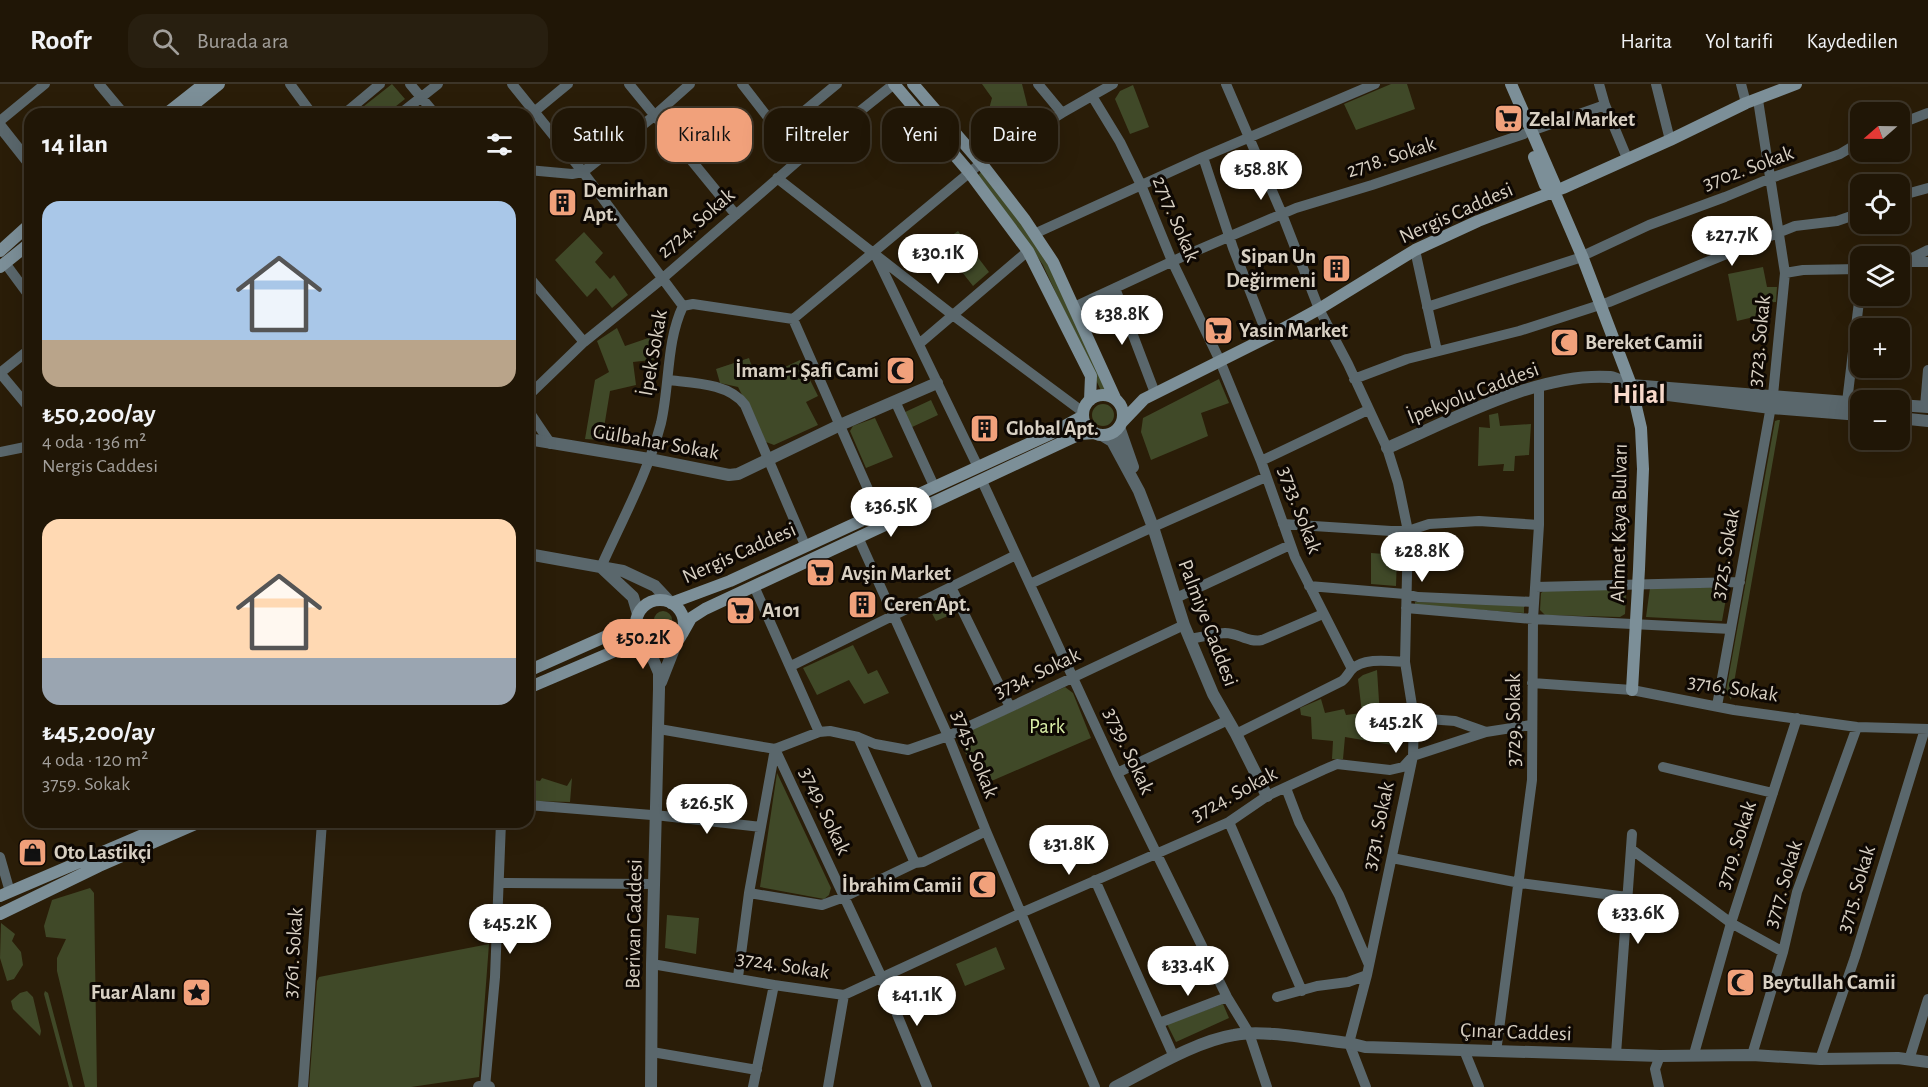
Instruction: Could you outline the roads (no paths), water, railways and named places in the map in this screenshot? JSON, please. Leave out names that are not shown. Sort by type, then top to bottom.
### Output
[{"type":"main road","points":[[174,108],[204,84]]},
{"type":"main road","points":[[189,108],[219,84]]},
{"type":"main road","points":[[894,84],[969,172],[1028,251],[1091,376],[1089,400],[1083,414],[1086,425],[1099,434],[1114,432],[1149,396]]},
{"type":"main road","points":[[913,84],[981,163],[1053,262],[1116,399],[1123,409],[1121,425]]},
{"type":"main road","name":"Ahmet Kaya Bulvarı","points":[[1502,84],[1555,185],[1554,191],[1582,256],[1631,386],[1641,428],[1643,469],[1632,690]]},
{"type":"main road","name":"Ahmet Kaya Bulvarı","points":[[1511,84],[1527,132]]},
{"type":"main road","name":"Nergis Caddesi","points":[[1149,396],[1268,337],[1319,309],[1415,250],[1670,140],[1752,101],[1796,84]]},
{"type":"main road","points":[[0,251],[24,229]]},
{"type":"main road","points":[[3,265],[24,248]]},
{"type":"main road","points":[[1089,400],[1102,395],[1116,399],[1149,396]]},
{"type":"main road","name":"Nergis Caddesi","points":[[671,603],[730,581],[1050,434],[1083,414]]},
{"type":"main road","name":"Nergis Caddesi","points":[[680,638],[691,618],[754,586],[1080,434],[1099,434]]},
{"type":"main road","points":[[534,685],[629,645],[663,648],[680,638],[683,618],[680,610],[671,603],[660,600],[652,601],[645,605],[637,619],[637,632],[647,645]]},
{"type":"main road","points":[[534,668],[637,619]]},
{"type":"main road","points":[[5,894],[159,828]]},
{"type":"main road","points":[[0,914],[99,866],[186,828]]},
{"type":"street","points":[[24,156],[0,123],[45,84]]},
{"type":"street","points":[[99,84],[119,108]]},
{"type":"street","points":[[290,84],[308,108]]},
{"type":"street","points":[[351,108],[380,84]]},
{"type":"street","points":[[410,84],[430,108]]},
{"type":"street","points":[[408,108],[438,84]]},
{"type":"street","name":"İpek Sokak","points":[[512,84],[531,108]]},
{"type":"street","points":[[534,112],[568,84]]},
{"type":"street","points":[[629,84],[736,215]]},
{"type":"street","points":[[534,171],[572,174],[583,172],[654,116],[690,84]]},
{"type":"street","points":[[742,84],[764,111]]},
{"type":"street","points":[[808,108],[837,84]]},
{"type":"street","name":"2724. Sokak","points":[[864,108],[894,84]]},
{"type":"street","points":[[1038,84],[1062,113]]},
{"type":"street","points":[[683,306],[693,303],[793,319],[981,163],[1113,84]]},
{"type":"street","name":"3731. Sokak","points":[[1226,84],[1282,214],[1319,309],[1387,448],[1398,483],[1408,531],[1405,662],[1414,718],[1413,756],[1368,970],[1349,1043]]},
{"type":"street","points":[[1034,234],[1203,157],[1375,84]]},
{"type":"street","points":[[1599,84],[1605,105],[1627,158]]},
{"type":"street","points":[[1656,84],[1670,140]]},
{"type":"street","name":"3723. Sokak","points":[[1741,84],[1752,101],[1771,178],[1785,273],[1772,402]]},
{"type":"street","name":"2717. Sokak","points":[[1092,96],[1120,142],[1172,261],[1220,361]]},
{"type":"street","name":"2718. Sokak","points":[[1074,307],[1172,261],[1282,214],[1605,105]]},
{"type":"street","name":"İpek Sokak","points":[[534,112],[583,172],[683,306],[673,332],[661,422],[649,459],[601,567]]},
{"type":"street","points":[[1910,120],[1928,113]]},
{"type":"street","name":"3702. Sokak","points":[[1427,307],[1582,256],[1649,225],[1840,154],[1850,148]]},
{"type":"street","points":[[1203,157],[1229,236],[1268,337]]},
{"type":"street","name":"2724. Sokak","points":[[534,390],[584,342],[663,278],[796,162]]},
{"type":"street","points":[[777,178],[1083,414]]},
{"type":"street","points":[[1910,193],[1928,188]]},
{"type":"street","points":[[1354,379],[1407,359],[1519,331],[1630,294],[1795,226],[1837,221],[1850,216]]},
{"type":"street","points":[[1415,250],[1437,351]]},
{"type":"street","points":[[1910,258],[1928,250]]},
{"type":"street","points":[[920,344],[1028,251]]},
{"type":"street","points":[[874,253],[978,466]]},
{"type":"street","points":[[1910,262],[1928,262]]},
{"type":"street","points":[[3,265],[24,290]]},
{"type":"street","points":[[1785,273],[1803,270],[1850,269]]},
{"type":"street","points":[[534,283],[584,342]]},
{"type":"street","points":[[1115,288],[1149,396]]},
{"type":"street","points":[[1855,390],[1859,306]]},
{"type":"street","points":[[793,319],[878,512]]},
{"type":"street","points":[[24,354],[0,373],[24,402]]},
{"type":"street","name":"3733. Sokak","points":[[1220,361],[1261,461],[1290,545],[1352,669]]},
{"type":"street","points":[[1910,406],[1926,407],[1928,370]]},
{"type":"street","name":"İpekyolu Caddesi","points":[[1387,448],[1491,403],[1561,380],[1612,377],[1631,386],[1772,402],[1850,402]]},
{"type":"street","points":[[668,380],[705,385],[736,394],[745,405],[767,461],[805,545]]},
{"type":"street","name":"Gülbahar Sokak","points":[[534,440],[729,475],[738,474],[840,425],[938,383]]},
{"type":"street","name":"3729. Sokak","points":[[1496,1052],[1532,780],[1533,619],[1539,525],[1539,386]]},
{"type":"street","points":[[895,401],[934,486]]},
{"type":"street","points":[[1772,402],[1850,414]]},
{"type":"street","name":"3725. Sokak","points":[[1717,706],[1772,402]]},
{"type":"street","points":[[1261,461],[1368,410]]},
{"type":"street","points":[[534,419],[551,444]]},
{"type":"street","points":[[1910,419],[1928,420]]},
{"type":"street","name":"Palmiye Caddesi","points":[[1121,425],[1139,491],[1153,527],[1184,625],[1213,694],[1267,796]]},
{"type":"street","name":"Palmiye Caddesi","points":[[1099,434],[1112,441],[1139,491]]},
{"type":"street","points":[[0,452],[24,447]]},
{"type":"street","points":[[1030,584],[1266,477]]},
{"type":"street","name":"3739. Sokak","points":[[982,480],[1117,773],[1227,997],[1249,1033],[1267,1087]]},
{"type":"street","points":[[1283,524],[1408,531],[1429,524],[1479,521],[1539,525]]},
{"type":"street","name":"3745. Sokak","points":[[858,537],[948,736],[1095,1087]]},
{"type":"street","points":[[1176,598],[1290,545]]},
{"type":"street","points":[[534,555],[623,571],[656,586],[671,603]]},
{"type":"street","points":[[790,666],[1016,555]]},
{"type":"street","points":[[601,567],[633,597],[637,619]]},
{"type":"street","points":[[1535,587],[1740,582]]},
{"type":"street","points":[[754,586],[819,732]]},
{"type":"street","points":[[1309,586],[1418,597],[1534,602]]},
{"type":"street","points":[[951,587],[1011,707]]},
{"type":"street","points":[[1406,608],[1533,619],[1731,629]]},
{"type":"street","points":[[1190,639],[1224,633],[1237,635],[1254,642],[1323,615]]},
{"type":"street","name":"3734. Sokak","points":[[775,749],[819,732],[830,731],[858,737],[875,744],[908,750],[948,736],[1184,625]]},
{"type":"street","points":[[659,689],[680,638]]},
{"type":"street","points":[[647,645],[659,673],[659,689]]},
{"type":"street","points":[[1236,734],[1342,681],[1352,669],[1362,663],[1405,662]]},
{"type":"street","name":"3716. Sokak","points":[[1532,683],[1632,690],[1717,706],[1857,727],[1927,729]]},
{"type":"street","name":"Berivan Caddesi","points":[[651,1087],[659,689]]},
{"type":"street","points":[[1414,718],[1455,721],[1486,732]]},
{"type":"street","name":"3719. Sokak","points":[[1694,1054],[1731,923],[1797,718]]},
{"type":"street","points":[[1117,773],[1228,720]]},
{"type":"street","name":"3724. Sokak","points":[[652,964],[844,995],[1021,913],[1229,822],[1267,796],[1337,764],[1390,770],[1403,767],[1413,756],[1486,732],[1531,725]]},
{"type":"street","name":"3717. Sokak","points":[[1752,1055],[1783,952],[1797,892],[1857,727]]},
{"type":"street","points":[[659,729],[775,749],[749,893],[738,977]]},
{"type":"street","name":"3715. Sokak","points":[[1820,1059],[1859,945],[1927,729]]},
{"type":"street","points":[[858,737],[915,863]]},
{"type":"street","name":"3749. Sokak","points":[[775,749],[882,978],[927,1087]]},
{"type":"street","points":[[1663,767],[1773,793]]},
{"type":"street","points":[[1277,997],[1317,986],[1348,982],[1368,970],[1339,895],[1299,822],[1286,788]]},
{"type":"street","points":[[534,805],[655,815],[761,827]]},
{"type":"street","points":[[1229,822],[1302,991]]},
{"type":"street","name":"3761. Sokak","points":[[303,1087],[322,828]]},
{"type":"street","points":[[485,1087],[495,977],[501,828]]},
{"type":"street","points":[[749,893],[822,905],[915,863],[923,862],[986,831]]},
{"type":"street","points":[[1616,1054],[1632,834]]},
{"type":"street","points":[[1630,849],[1731,923],[1783,952]]},
{"type":"street","points":[[0,857],[5,894]]},
{"type":"street","points":[[1392,858],[1520,883],[1627,897]]},
{"type":"street","points":[[1095,880],[1174,1057]]},
{"type":"street","points":[[499,883],[654,884]]},
{"type":"street","points":[[753,1087],[774,985]]},
{"type":"street","points":[[828,1087],[844,995]]},
{"type":"street","points":[[1158,1023],[1227,997]]},
{"type":"street","points":[[1910,1060],[1928,999]]},
{"type":"street","name":"Çınar Caddesi","points":[[1115,1087],[1174,1057],[1232,1035],[1249,1033],[1349,1043],[1365,1047],[1660,1056],[1752,1055],[1928,1062]]},
{"type":"street","points":[[1349,1043],[1366,1087]]},
{"type":"street","points":[[1464,1050],[1479,1087]]},
{"type":"street","points":[[652,1052],[757,1070]]},
{"type":"street","points":[[1659,1087],[1655,1069],[1660,1056]]},
{"type":"place","name":"Zelal Market","points":[[1508,119]]},
{"type":"place","name":"Demirhan Apt.","points":[[562,202]]},
{"type":"place","name":"Sipan Un Değirmeni","points":[[1337,268]]},
{"type":"place","name":"Yasin Market","points":[[1218,330]]},
{"type":"place","name":"Bereket Camii","points":[[1564,342]]},
{"type":"place","name":"İmam-ı Şafi Cami","points":[[900,370]]},
{"type":"place","name":"Global Apt.","points":[[985,428]]},
{"type":"place","name":"Avşin Market","points":[[820,573]]},
{"type":"place","name":"Ceren Apt.","points":[[863,604]]},
{"type":"place","name":"A101","points":[[741,610]]},
{"type":"place","name":"Oto Lastikçi","points":[[33,852]]},
{"type":"place","name":"İbrahim Camii","points":[[983,885]]},
{"type":"place","name":"Beytullah Camii","points":[[1741,982]]},
{"type":"place","name":"Fuar Alanı","points":[[197,992]]},
{"type":"district","name":"Hilal","points":[[1639,394]]},
{"type":"park label","name":"Park","points":[[1047,726]]}]
